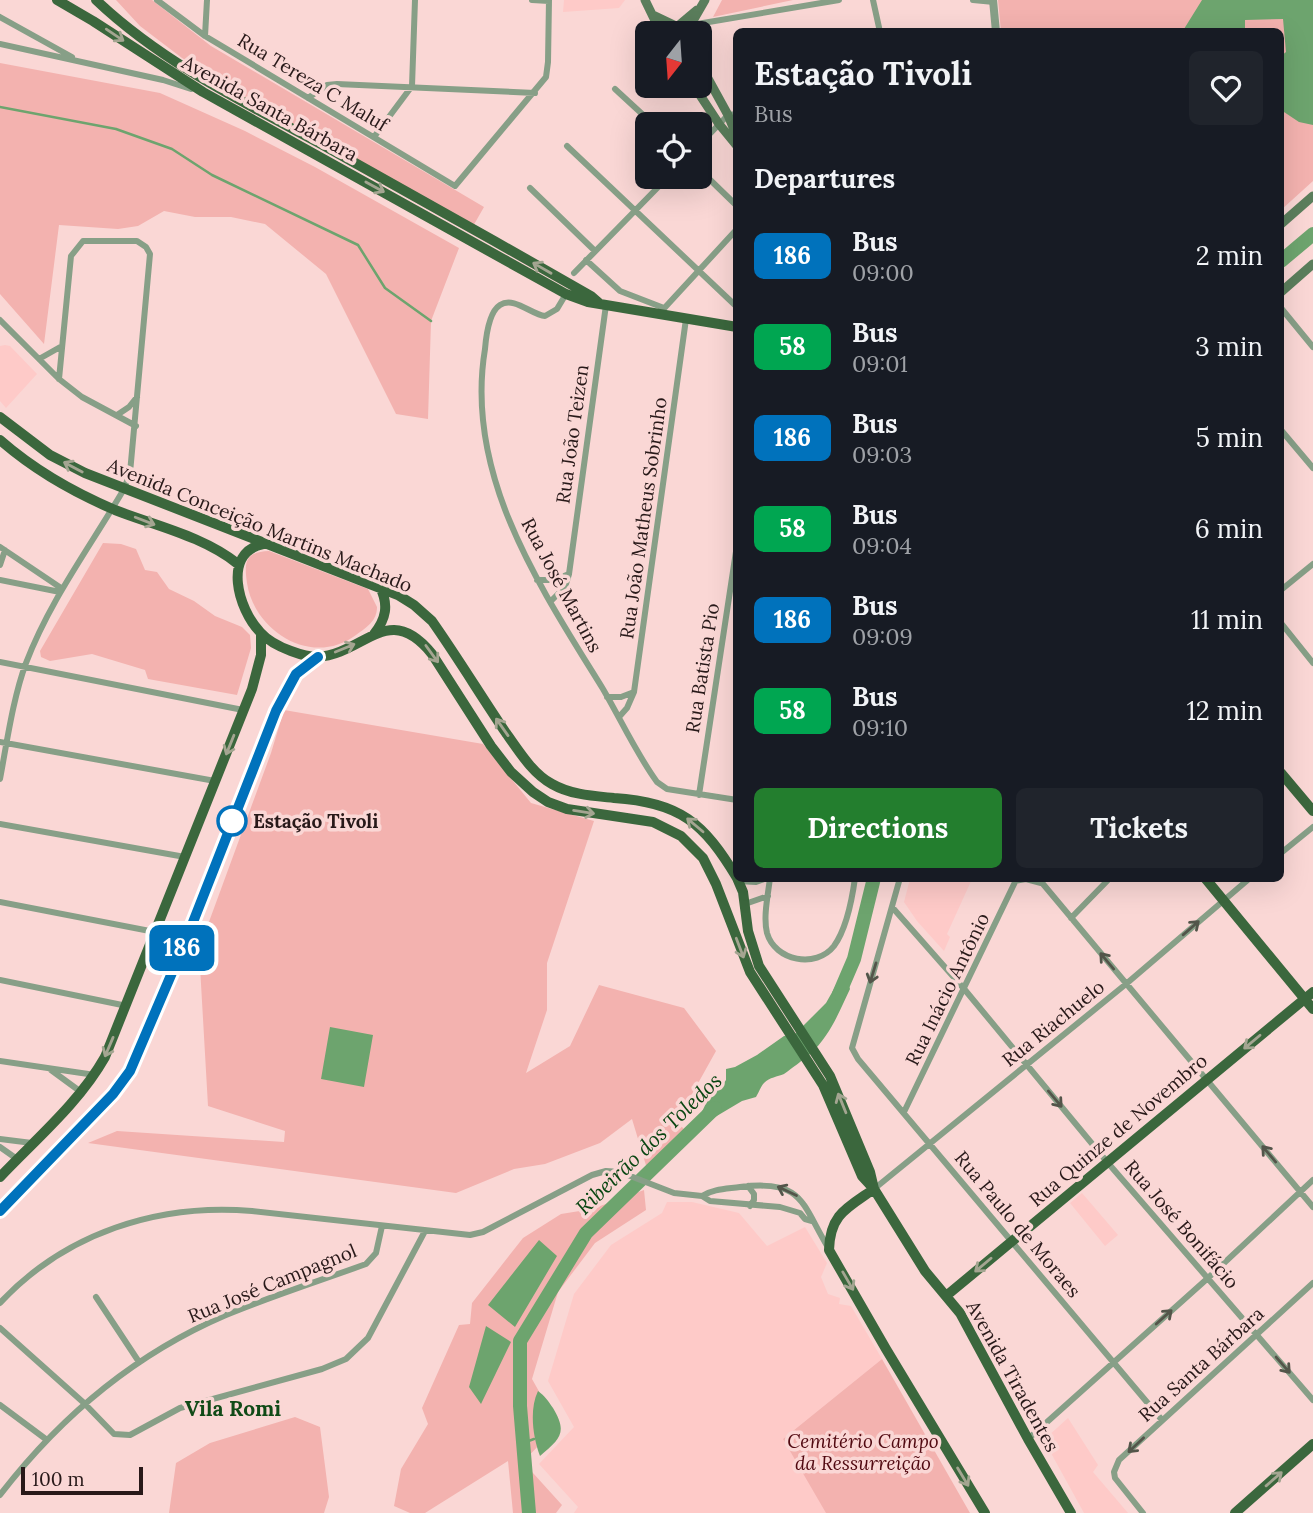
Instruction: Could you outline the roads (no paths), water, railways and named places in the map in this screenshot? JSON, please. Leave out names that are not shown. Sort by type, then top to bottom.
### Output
[{"type":"main road","name":"Avenida Santa Bárbara","points":[[57,0],[203,92],[566,294],[603,304],[661,311],[686,319],[733,326]]},
{"type":"main road","name":"Avenida Santa Bárbara","points":[[96,0],[125,26],[198,76],[475,229],[603,304]]},
{"type":"main road","points":[[108,0],[125,26]]},
{"type":"main road","points":[[645,0],[656,21]]},
{"type":"main road","points":[[689,21],[703,3]]},
{"type":"main road","points":[[652,14],[668,21]]},
{"type":"main road","points":[[712,83],[732,114]]},
{"type":"main road","points":[[702,98],[733,141]]},
{"type":"main road","points":[[1284,221],[1313,195]]},
{"type":"main road","points":[[1284,289],[1313,264]]},
{"type":"main road","name":"Avenida Conceição Martins Machado","points":[[0,417],[50,455],[85,473],[380,587],[414,605],[432,621],[520,753],[541,776],[552,784],[583,795],[641,800],[669,807],[687,817],[712,840],[733,873]]},
{"type":"main road","name":"Avenida Conceição Martins Machado","points":[[0,440],[74,490],[113,509],[215,547],[238,564]]},
{"type":"main road","points":[[263,544],[247,550],[238,564],[240,592],[245,608],[261,633],[281,647],[318,657]]},
{"type":"main road","points":[[374,634],[385,612],[384,595],[380,587]]},
{"type":"main road","name":"Avenida Conceição Martins Machado","points":[[318,657],[347,648],[374,634],[397,630],[411,634],[422,642],[511,772],[533,792],[548,802],[567,809],[637,818],[666,827],[693,846],[704,858],[716,884],[750,972],[822,1062]]},
{"type":"main road","points":[[0,1177],[81,1092],[105,1057],[243,710],[258,668],[261,633]]},
{"type":"main road","points":[[0,1211],[113,1094],[130,1071],[186,940],[276,711],[296,674],[318,657]]},
{"type":"main road","points":[[1284,777],[1313,811]]},
{"type":"main road","name":"Avenida Conceição Martins Machado","points":[[738,882],[745,904],[750,942],[759,966],[813,1070]]},
{"type":"main road","points":[[1208,882],[1309,996],[1313,1009]]},
{"type":"main road","points":[[716,884],[729,901],[745,904]]},
{"type":"main road","name":"Rua Quinze de Novembro","points":[[946,1296],[1309,996]]},
{"type":"main road","name":"Avenida Tiradentes","points":[[822,1062],[839,1095],[870,1172],[874,1189]]},
{"type":"main road","name":"Avenida Tiradentes","points":[[813,1070],[862,1177],[874,1189],[925,1271],[960,1313],[1071,1513]]},
{"type":"main road","points":[[874,1189],[835,1219],[829,1233],[829,1250],[985,1513]]},
{"type":"main road","points":[[1235,1513],[1313,1444]]},
{"type":"street","name":"Rua Tereza C Maluf","points":[[157,0],[205,36],[455,186],[535,93]]},
{"type":"street","points":[[205,36],[207,0]]},
{"type":"street","points":[[374,137],[412,86],[415,0]]},
{"type":"street","points":[[308,97],[327,85],[337,84],[535,93],[546,77],[549,0],[532,0]]},
{"type":"street","points":[[712,23],[839,0]]},
{"type":"street","points":[[873,0],[879,28]]},
{"type":"street","points":[[973,0],[993,1],[996,28]]},
{"type":"street","points":[[0,17],[80,61]]},
{"type":"street","points":[[0,44],[163,80],[203,92]]},
{"type":"street","points":[[615,89],[640,112]]},
{"type":"street","points":[[712,131],[732,114]]},
{"type":"street","points":[[567,145],[733,303]]},
{"type":"street","points":[[712,182],[733,202]]},
{"type":"street","points":[[530,188],[595,251]]},
{"type":"street","points":[[574,273],[656,189]]},
{"type":"street","points":[[586,260],[620,291],[661,311],[733,233]]},
{"type":"street","points":[[0,779],[3,742],[24,667],[35,640],[60,590],[113,509],[130,473],[150,254],[146,247],[137,241],[83,241],[76,247],[71,256],[59,379]]},
{"type":"street","name":"Rua José Martins","points":[[566,294],[556,309],[545,316],[539,316],[514,304],[499,305],[494,312],[486,340],[480,396],[482,427],[490,464],[510,523],[537,580],[652,776],[661,786],[733,799]]},
{"type":"street","name":"Rua João Teizen","points":[[550,602],[565,587],[569,574],[603,304]]},
{"type":"street","points":[[1284,312],[1313,347]]},
{"type":"street","name":"Rua João Matheus Sobrinho","points":[[619,717],[627,708],[634,692],[686,319]]},
{"type":"street","points":[[1,325],[82,397],[136,426]]},
{"type":"street","points":[[39,359],[62,346]]},
{"type":"street","points":[[117,415],[129,407],[138,396]]},
{"type":"street","points":[[1284,434],[1313,468]]},
{"type":"street","points":[[0,565],[2,549],[60,590]]},
{"type":"street","points":[[1284,588],[1313,564]]},
{"type":"street","name":"Rua Batista Pio","points":[[699,795],[733,571]]},
{"type":"street","points":[[537,580],[554,580],[569,574]]},
{"type":"street","points":[[0,580],[60,590]]},
{"type":"street","points":[[1284,627],[1313,663]]},
{"type":"street","points":[[0,663],[243,710]]},
{"type":"street","points":[[607,697],[621,697],[634,692]]},
{"type":"street","points":[[3,742],[215,781]]},
{"type":"street","points":[[0,824],[185,857]]},
{"type":"street","points":[[1284,851],[1313,827]]},
{"type":"street","points":[[769,882],[766,926],[772,943],[791,957],[814,959],[829,951],[836,942],[845,923],[854,882]]},
{"type":"street","points":[[892,907],[899,882]]},
{"type":"street","name":"Rua Inácio Antônio","points":[[904,1112],[1015,882]]},
{"type":"street","points":[[1042,882],[1313,1206]]},
{"type":"street","points":[[1071,918],[1106,882]]},
{"type":"street","name":"Rua Riachuelo","points":[[874,1189],[1126,984],[1245,882]]},
{"type":"street","points":[[745,904],[768,896]]},
{"type":"street","points":[[0,902],[155,932]]},
{"type":"street","name":"Rua José Bonifácio","points":[[892,907],[1313,1400]]},
{"type":"street","name":"Rua Paulo de Moraes","points":[[892,907],[854,1033],[852,1048],[858,1059],[1162,1420]]},
{"type":"street","points":[[0,980],[127,1006]]},
{"type":"street","points":[[0,1061],[95,1075]]},
{"type":"street","points":[[50,1069],[81,1092]]},
{"type":"street","points":[[0,1139],[32,1143]]},
{"type":"street","points":[[0,1147],[16,1159]]},
{"type":"street","points":[[0,1303],[26,1278],[73,1246],[107,1230],[162,1214],[199,1209],[234,1209],[459,1236],[477,1234],[592,1175],[612,1171],[674,1193],[702,1196],[710,1201],[790,1209],[812,1221]]},
{"type":"street","points":[[1028,1439],[1313,1180]]},
{"type":"street","points":[[702,1196],[710,1191],[748,1186],[775,1186],[789,1191],[801,1199],[829,1250]]},
{"type":"street","points":[[748,1186],[754,1197],[750,1206]]},
{"type":"street","name":"Rua José Campagnol","points":[[0,1495],[47,1440],[84,1403],[139,1363],[188,1334],[228,1315],[366,1264],[376,1253],[382,1226]]},
{"type":"street","points":[[0,1328],[84,1403],[114,1434],[130,1435],[180,1408],[339,1363],[352,1355],[368,1338],[425,1231]]},
{"type":"street","name":"Rua Santa Bárbara","points":[[1143,1513],[1118,1484],[1114,1472],[1119,1460],[1313,1283]]},
{"type":"street","points":[[96,1297],[139,1363]]},
{"type":"street","points":[[0,1405],[47,1440]]},
{"type":"waterway","points":[[0,107],[116,129],[172,149],[212,175],[358,245],[385,288],[431,321]]},
{"type":"waterway","name":"Ribeirão dos Toledos","points":[[1284,258],[1313,234]]},
{"type":"waterway","name":"Ribeirão dos Toledos","points":[[839,994],[854,959],[873,882]]},
{"type":"waterway","name":"Ribeirão dos Toledos","points":[[529,1513],[520,1406],[520,1341],[586,1233],[715,1108]]},
{"type":"waterway","points":[[523,1443],[534,1439]]},
{"type":"place","name":"Estação Tivoli","points":[[232,821]]},
{"type":"district","name":"Vila Romi","points":[[233,1409]]},
{"type":"park label","name":"Cemitério Campo da Ressurreição","points":[[863,1452]]}]
